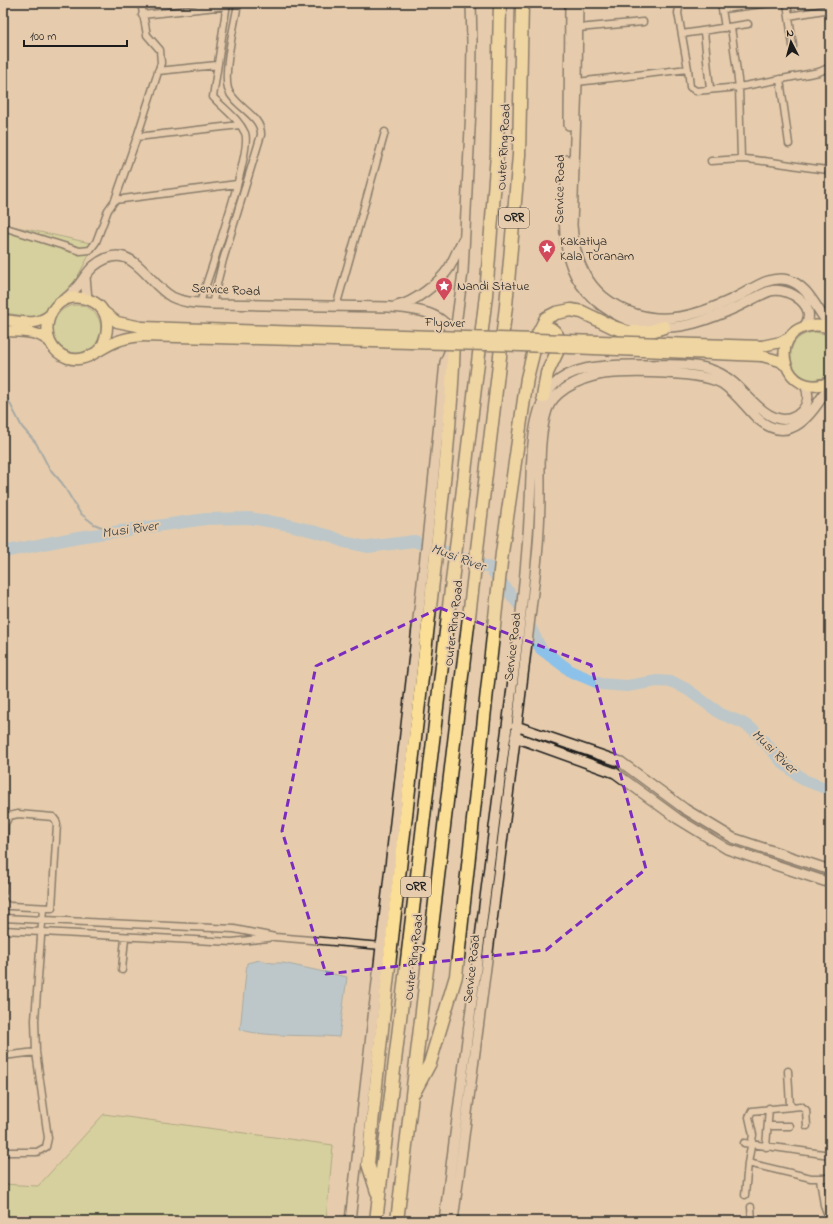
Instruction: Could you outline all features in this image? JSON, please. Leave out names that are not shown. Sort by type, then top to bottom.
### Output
[{"type":"highway","name":"Outer Ring Road","points":[[376,1221],[486,299],[493,218],[499,111],[500,3]]},
{"type":"highway","name":"Outer Ring Road","points":[[397,1221],[512,248],[519,147],[522,3]]},
{"type":"highway","points":[[412,1098],[430,1063],[456,976],[502,554],[527,378],[538,334],[546,318],[556,313],[571,310],[582,312],[613,327],[628,332],[648,332],[664,327]]},
{"type":"highway","points":[[542,326],[558,335],[560,346],[547,373],[543,397]]},
{"type":"highway","points":[[378,1197],[368,1164],[387,971],[430,604],[436,504],[452,385],[454,340]]},
{"type":"main road","name":"Service Road","points":[[454,340],[463,272],[471,108],[471,3]]},
{"type":"main road","name":"Service Road","points":[[570,3],[569,124],[565,236],[571,267],[578,283],[587,294],[610,312],[626,320],[646,326],[664,327],[694,323],[708,319],[762,294],[779,290],[788,291],[802,302],[809,316],[808,322],[804,326]]},
{"type":"main road","name":"Service Road","points":[[578,3],[573,237],[581,270],[603,296],[619,308],[633,314],[649,318],[676,318],[714,307],[769,280],[789,280],[799,286],[810,298],[830,326]]},
{"type":"main road","name":"Service Road","points":[[389,307],[401,305],[412,300],[440,280],[449,268],[464,237]]},
{"type":"main road","name":"Service Road","points":[[64,300],[78,286],[85,275],[104,259],[114,255],[124,256],[133,260],[158,287],[172,297],[185,302],[212,304],[389,307],[414,309],[444,321],[450,328],[454,340]]},
{"type":"main road","points":[[85,275],[87,299]]},
{"type":"main road","points":[[3,331],[35,333],[49,341],[60,354],[73,359],[86,358],[101,348],[107,336],[108,323],[103,311],[87,299],[79,298],[64,300],[55,307],[46,324],[49,341]]},
{"type":"main road","name":"Flyover","points":[[103,311],[117,322],[142,332],[762,351],[789,338]]},
{"type":"main road","points":[[3,320],[35,323],[43,321],[50,315]]},
{"type":"main road","points":[[830,329],[816,325],[804,326],[789,338],[785,347],[784,356],[785,366],[793,377],[805,385],[814,386],[830,383]]},
{"type":"main road","name":"Flyover","points":[[101,348],[142,332]]},
{"type":"main road","name":"Flyover","points":[[762,351],[785,366]]},
{"type":"main road","name":"Service Road","points":[[453,1221],[521,693],[532,562],[533,442],[537,416],[543,397],[556,382],[575,372],[588,368],[612,365],[694,366],[723,375],[740,387],[764,411],[777,419],[784,420],[796,416],[805,407],[809,395],[805,385]]},
{"type":"main road","name":"Service Road","points":[[444,1221],[511,692],[540,512],[541,459],[545,418],[550,404],[554,397],[567,387],[585,379],[614,373],[682,374],[704,376],[723,384],[758,419],[771,427],[779,429],[793,427],[806,420],[818,406],[830,383]]},
{"type":"main road","points":[[350,1221],[382,946],[414,646],[436,504]]},
{"type":"main road","points":[[516,726],[621,762],[684,809],[733,838],[830,870]]},
{"type":"main road","points":[[515,738],[615,773],[678,819],[727,849],[830,883]]},
{"type":"street","points":[[3,227],[80,250],[90,250],[98,238],[108,210],[114,200],[137,137],[162,55],[160,50],[146,35],[141,3]]},
{"type":"street","points":[[212,304],[223,260],[261,135],[261,129],[258,123],[239,105],[228,88],[228,62],[238,3]]},
{"type":"street","points":[[680,3],[678,13],[692,90],[739,87],[819,72],[830,67]]},
{"type":"street","points":[[741,159],[739,87],[728,27],[722,6],[771,3]]},
{"type":"street","points":[[787,3],[793,46]]},
{"type":"street","points":[[142,15],[227,4],[213,97],[230,112],[240,125],[245,134],[247,143],[237,184],[200,303]]},
{"type":"street","points":[[788,16],[829,7],[830,20]]},
{"type":"street","points":[[578,28],[643,22]]},
{"type":"street","points":[[682,34],[704,32],[748,24]]},
{"type":"street","points":[[704,32],[710,89]]},
{"type":"street","points":[[158,71],[217,65]]},
{"type":"street","points":[[577,82],[688,69]]},
{"type":"street","points":[[780,79],[790,144]]},
{"type":"street","points":[[137,137],[240,125]]},
{"type":"street","points":[[336,307],[385,132]]},
{"type":"street","points":[[711,161],[741,159],[763,160],[830,170]]},
{"type":"street","points":[[114,200],[237,184]]},
{"type":"street","points":[[3,892],[5,824],[9,816],[18,814],[52,817],[57,824],[53,904],[50,909],[43,909],[10,906],[6,905],[3,900]]},
{"type":"street","points":[[30,919],[31,908]]},
{"type":"street","points":[[3,1152],[38,1152],[43,1150],[47,1144],[48,1138],[36,1052],[35,1020],[43,909]]},
{"type":"street","points":[[3,918],[234,929],[275,937],[382,946]]},
{"type":"street","points":[[69,934],[70,921]]},
{"type":"street","points":[[163,939],[164,926]]},
{"type":"street","points":[[3,930],[125,938],[232,942],[275,937]]},
{"type":"street","points":[[122,970],[125,938]]},
{"type":"street","points":[[3,1056],[36,1052]]},
{"type":"street","points":[[788,1071],[790,1106]]},
{"type":"street","points":[[745,1195],[748,1163],[753,1136],[749,1117],[750,1113],[754,1110],[790,1106],[805,1108],[807,1126]]},
{"type":"street","points":[[766,1147],[769,1126],[769,1108]]},
{"type":"street","points":[[769,1126],[790,1126]]},
{"type":"street","points":[[744,1143],[830,1155]]},
{"type":"street","points":[[748,1163],[820,1179],[830,1178]]},
{"type":"street","points":[[820,1179],[824,1205],[830,1221]]},
{"type":"street","points":[[751,1207],[752,1221]]},
{"type":"highlighted area","points":[[440,608],[591,665],[646,869],[546,950],[326,974],[282,831],[316,666]]},
{"type":"green space","points":[[3,224],[95,244],[70,291],[41,318],[3,313]]},
{"type":"green space","points":[[72,305],[82,305],[94,312],[101,324],[101,334],[94,346],[82,353],[72,353],[64,349],[57,342],[53,334],[53,324],[57,316],[64,309]]},
{"type":"green space","points":[[815,332],[830,337],[830,374],[817,379],[806,378],[798,372],[792,364],[791,353],[794,344],[802,336]]},
{"type":"green space","points":[[104,1114],[333,1145],[326,1221],[3,1221],[3,1184],[38,1186]]},
{"type":"water","points":[[260,960],[272,963],[283,963],[347,977],[339,1037],[278,1035],[240,1030],[247,963]]},
{"type":"waterway","points":[[3,390],[22,427],[36,443],[49,468],[62,483],[80,513],[94,524],[114,532]]},
{"type":"waterway","name":"Musi River","points":[[3,552],[78,537],[206,519],[249,518],[290,525],[331,536],[344,542],[368,547],[414,541],[490,568],[520,606],[541,649],[572,672],[601,684],[627,686],[657,681],[673,682],[688,690],[721,714],[741,722],[754,730],[783,763],[804,780],[830,790]]},
{"type":"place","name":"Kakatiya Kala Toranam","points":[[547,263]]},
{"type":"place","name":"Nandi Statue","points":[[444,301]]}]
